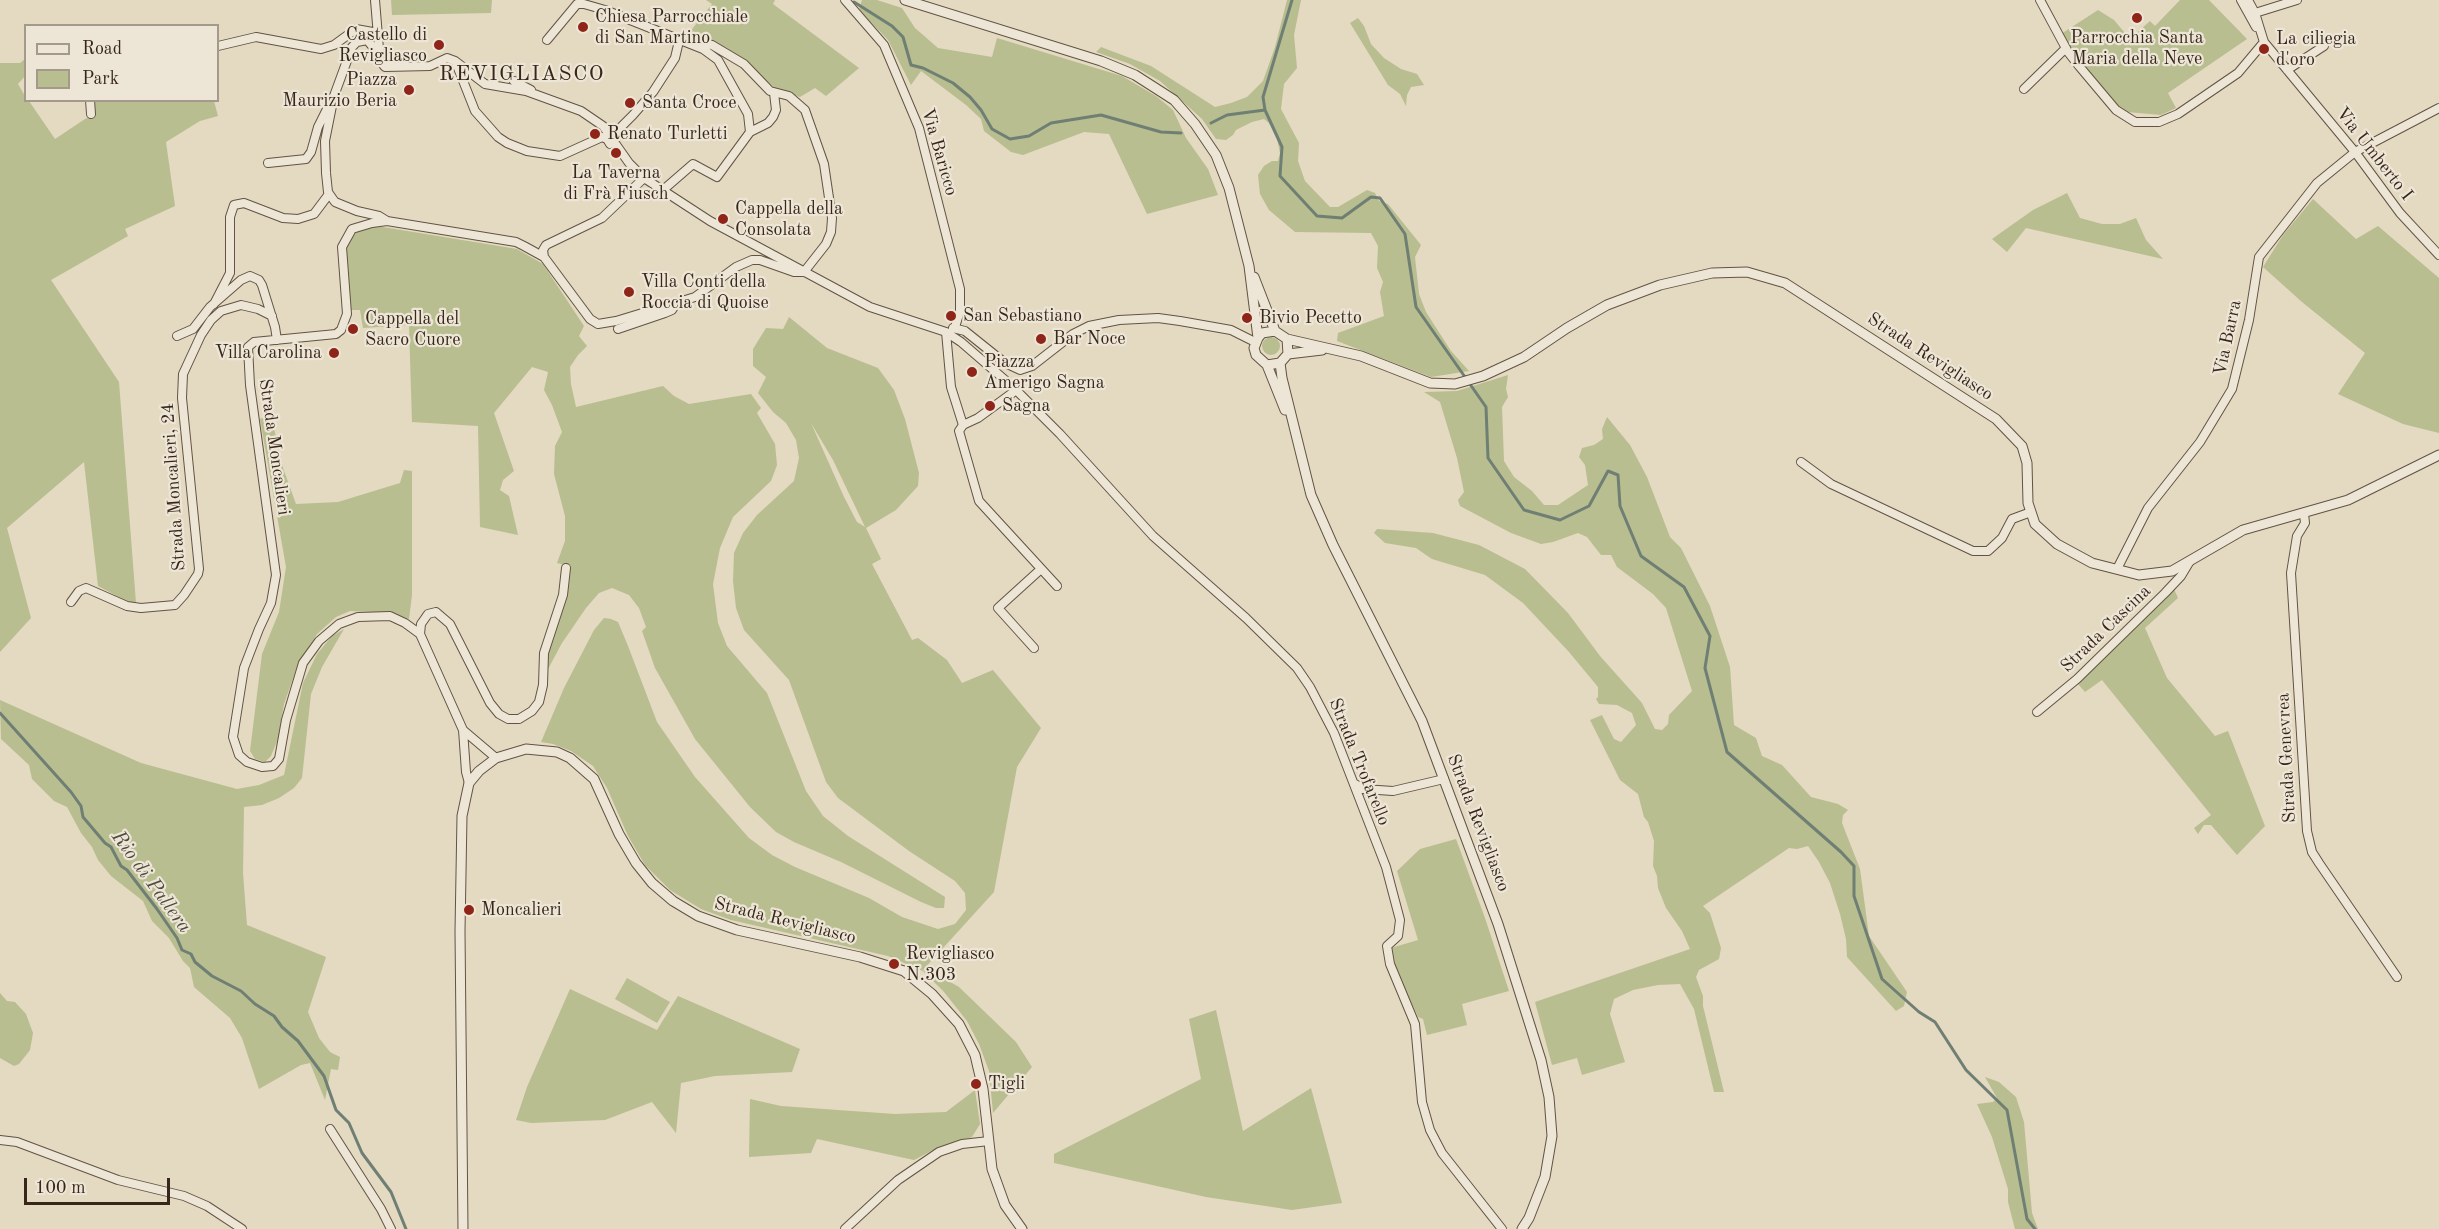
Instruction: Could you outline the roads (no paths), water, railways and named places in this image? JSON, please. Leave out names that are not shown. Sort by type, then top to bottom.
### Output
[{"type":"street","points":[[375,0],[382,64],[390,68],[430,66],[443,59],[453,60],[485,84],[540,95]]},
{"type":"street","name":"Via Baricco","points":[[845,0],[884,45],[918,128],[960,289],[960,311],[955,327]]},
{"type":"street","points":[[905,0],[1101,61],[1135,75],[1174,100],[1195,124],[1216,155],[1229,188],[1249,266],[1275,331],[1262,333],[1257,340],[1231,330],[1180,321],[1158,318],[1119,320],[1089,327],[1073,334],[1032,366],[1020,370],[1005,363],[965,331],[955,327],[946,332]]},
{"type":"street","points":[[2040,0],[2066,48],[2116,110],[2135,122],[2159,122],[2178,114],[2238,74],[2264,40],[2241,0]]},
{"type":"street","name":"Via Umberto I","points":[[2248,0],[2264,40],[2355,152],[2400,213],[2439,255]]},
{"type":"street","points":[[2255,13],[2297,0]]},
{"type":"street","points":[[547,40],[577,4],[584,4],[605,10],[703,49],[718,60],[748,114],[750,132]]},
{"type":"street","points":[[219,46],[256,37],[321,49],[334,45],[356,29],[378,33]]},
{"type":"street","points":[[268,163],[306,159],[311,152],[318,127],[334,96],[355,43],[367,40],[380,56]]},
{"type":"street","points":[[2288,70],[2324,46],[2325,40]]},
{"type":"street","points":[[663,190],[693,164],[717,177],[750,132],[768,123],[773,117],[776,100],[774,93],[744,64],[712,45],[696,41],[679,41]]},
{"type":"street","points":[[610,138],[633,115],[666,74],[675,58],[679,41]]},
{"type":"street","points":[[2024,89],[2066,48]]},
{"type":"street","points":[[453,60],[475,111],[507,143],[527,151],[560,156],[605,137],[616,153],[644,178],[710,221],[870,307],[946,332],[971,350],[1015,391],[978,418],[963,425],[959,431],[979,501],[1057,585]]},
{"type":"street","points":[[514,81],[540,95],[581,111],[601,124],[629,163]]},
{"type":"street","points":[[774,93],[789,96],[806,110],[824,164],[832,218],[831,232],[826,244],[804,272]]},
{"type":"street","points":[[334,96],[325,141],[329,194],[335,202],[343,206],[379,216],[387,221]]},
{"type":"street","points":[[90,102],[91,114]]},
{"type":"street","name":"Via Barra","points":[[2118,569],[2148,508],[2200,442],[2232,389],[2248,320],[2259,257],[2317,183],[2355,152],[2436,110]]},
{"type":"street","points":[[544,257],[543,249],[546,245],[602,218],[644,178]]},
{"type":"street","points":[[214,304],[230,273],[230,217],[234,206],[244,203],[283,218],[298,219],[314,214],[329,194]]},
{"type":"street","name":"Strada Moncalieri","points":[[420,634],[390,616],[358,617],[339,624],[319,641],[303,663],[286,720],[279,759],[273,766],[262,767],[247,762],[239,755],[233,737],[244,668],[271,603],[276,575],[247,351],[254,342],[336,334],[340,330],[347,314],[342,247],[346,235],[352,229],[387,221],[516,242],[544,257],[593,322],[603,324],[676,303],[705,292],[736,267],[752,260],[760,260],[794,272],[804,272]]},
{"type":"street","name":"Strada Revigliasco","points":[[1249,266],[1257,340],[1256,355],[1267,365],[1298,443]]},
{"type":"street","name":"Strada Revigliasco","points":[[1275,331],[1287,339],[1361,356],[1430,383],[1455,384],[1483,376],[1524,357],[1606,305],[1680,280],[1712,273],[1747,272],[1785,283],[1996,419],[2022,446],[2027,464],[2028,502],[2035,524],[2057,544],[2092,563],[2139,575],[2172,571],[2243,530],[2348,500],[2439,454]]},
{"type":"street","points":[[177,336],[193,329],[214,304],[241,280],[255,277],[262,285],[277,340]]},
{"type":"street","points":[[618,329],[672,310],[676,303]]},
{"type":"street","name":"Strada Moncalieri, 24","points":[[71,602],[79,591],[86,588],[127,606],[141,608],[174,604],[184,595],[199,569],[182,398],[183,374],[201,335],[211,320],[221,311],[241,305],[258,309],[272,316]]},
{"type":"street","points":[[946,332],[951,387],[963,425]]},
{"type":"street","points":[[1267,365],[1280,363],[1288,354],[1287,339]]},
{"type":"street","name":"Strada Revigliasco","points":[[1288,354],[1329,349]]},
{"type":"street","name":"Strada Revigliasco","points":[[1280,363],[1311,495],[1333,545],[1422,721],[1498,924],[1541,1060],[1549,1097],[1552,1136],[1545,1177],[1522,1229]]},
{"type":"street","name":"Strada Trofarello","points":[[1015,391],[1060,434],[1154,536],[1246,618],[1297,668],[1320,704],[1355,784],[1386,867],[1400,920],[1398,936],[1388,946],[1390,964],[1415,1024],[1422,1102],[1430,1131],[1442,1153],[1503,1229]]},
{"type":"street","points":[[1801,462],[1831,484],[1973,551],[1988,551],[2002,538],[2012,519],[2031,512]]},
{"type":"street","name":"Strada Genevrea","points":[[2304,514],[2305,523],[2297,536],[2291,573],[2307,831],[2312,852],[2397,977]]},
{"type":"street","name":"Strada Cascina","points":[[2037,712],[2077,679],[2165,593],[2181,576],[2190,561]]},
{"type":"street","points":[[463,1229],[461,877],[462,816],[469,783],[463,730],[420,634],[421,624],[428,614],[436,612],[450,624],[490,703],[499,714],[508,719],[519,719],[532,711],[539,702],[543,685],[544,653],[563,595],[566,568]]},
{"type":"street","points":[[1034,648],[998,608],[1041,569]]},
{"type":"street","points":[[463,730],[496,758]]},
{"type":"street","name":"Strada Revigliasco","points":[[469,783],[479,771],[496,758],[526,749],[542,749],[570,758],[594,779],[619,834],[636,862],[673,901],[698,916],[737,930],[860,957],[904,971],[932,994],[959,1024],[975,1055],[983,1089],[992,1169],[1005,1205],[1022,1229]]},
{"type":"street","points":[[1355,784],[1363,789],[1393,791],[1444,779]]},
{"type":"street","points":[[330,1129],[391,1229]]},
{"type":"street","points":[[0,1140],[17,1142],[118,1180],[184,1196],[207,1206],[242,1229]]},
{"type":"street","points":[[845,1229],[884,1192],[930,1157],[962,1144],[989,1141]]},
{"type":"waterway","points":[[1292,0],[1263,97],[1265,110],[1282,147],[1280,176],[1317,216],[1342,218],[1371,197],[1380,198],[1405,234],[1416,307],[1486,407],[1488,458],[1524,510],[1560,520],[1589,506],[1608,471],[1618,475],[1620,506],[1641,556],[1684,587],[1710,636],[1705,668],[1727,752],[1854,866],[1854,896],[1882,979],[1919,1012],[1935,1022],[1966,1070],[2007,1110],[2027,1219],[2035,1229]]},
{"type":"waterway","points":[[854,2],[892,26],[903,37],[911,65],[923,68],[953,83],[970,97],[992,129],[1010,139],[1029,136],[1051,123],[1101,115],[1161,132],[1181,133]]},
{"type":"waterway","points":[[1211,123],[1227,115],[1265,110]]},
{"type":"waterway","name":"Rio di Pallera","points":[[0,713],[71,792],[81,806],[83,817],[111,847],[121,866],[127,870],[177,938],[182,950],[191,954],[195,962],[212,976],[241,991],[255,1004],[274,1016],[282,1027],[298,1041],[324,1076],[336,1110],[349,1123],[362,1153],[391,1192],[406,1229]]},
{"type":"place","name":"Parrocchia Santa Maria della Neve","points":[[2137,18]]},
{"type":"place","name":"Chiesa Parrocchiale di San Martino","points":[[583,27]]},
{"type":"place","name":"Castello di Revigliasco","points":[[439,45]]},
{"type":"place","name":"La ciliegia d'oro","points":[[2264,49]]},
{"type":"place","name":"Piazza Maurizio Beria","points":[[409,90]]},
{"type":"place","name":"Santa Croce","points":[[630,103]]},
{"type":"place","name":"Renato Turletti","points":[[595,134]]},
{"type":"place","name":"La Taverna di Frà Fiusch","points":[[616,153]]},
{"type":"place","name":"Cappella della Consolata","points":[[723,219]]},
{"type":"place","name":"Villa Conti della Roccia di Quoise","points":[[629,292]]},
{"type":"place","name":"San Sebastiano","points":[[951,316]]},
{"type":"place","name":"Bivio Pecetto","points":[[1247,318]]},
{"type":"place","name":"Cappella del Sacro Cuore","points":[[353,329]]},
{"type":"place","name":"Bar Noce","points":[[1041,339]]},
{"type":"place","name":"Villa Carolina","points":[[334,353]]},
{"type":"place","name":"Piazza Amerigo Sagna","points":[[972,372]]},
{"type":"place","name":"Sagna","points":[[990,406]]},
{"type":"place","name":"Moncalieri","points":[[469,910]]},
{"type":"place","name":"Revigliasco N.303","points":[[894,964]]},
{"type":"place","name":"Tigli","points":[[976,1084]]},
{"type":"district","name":"REVIGLIASCO","points":[[522,74]]}]
